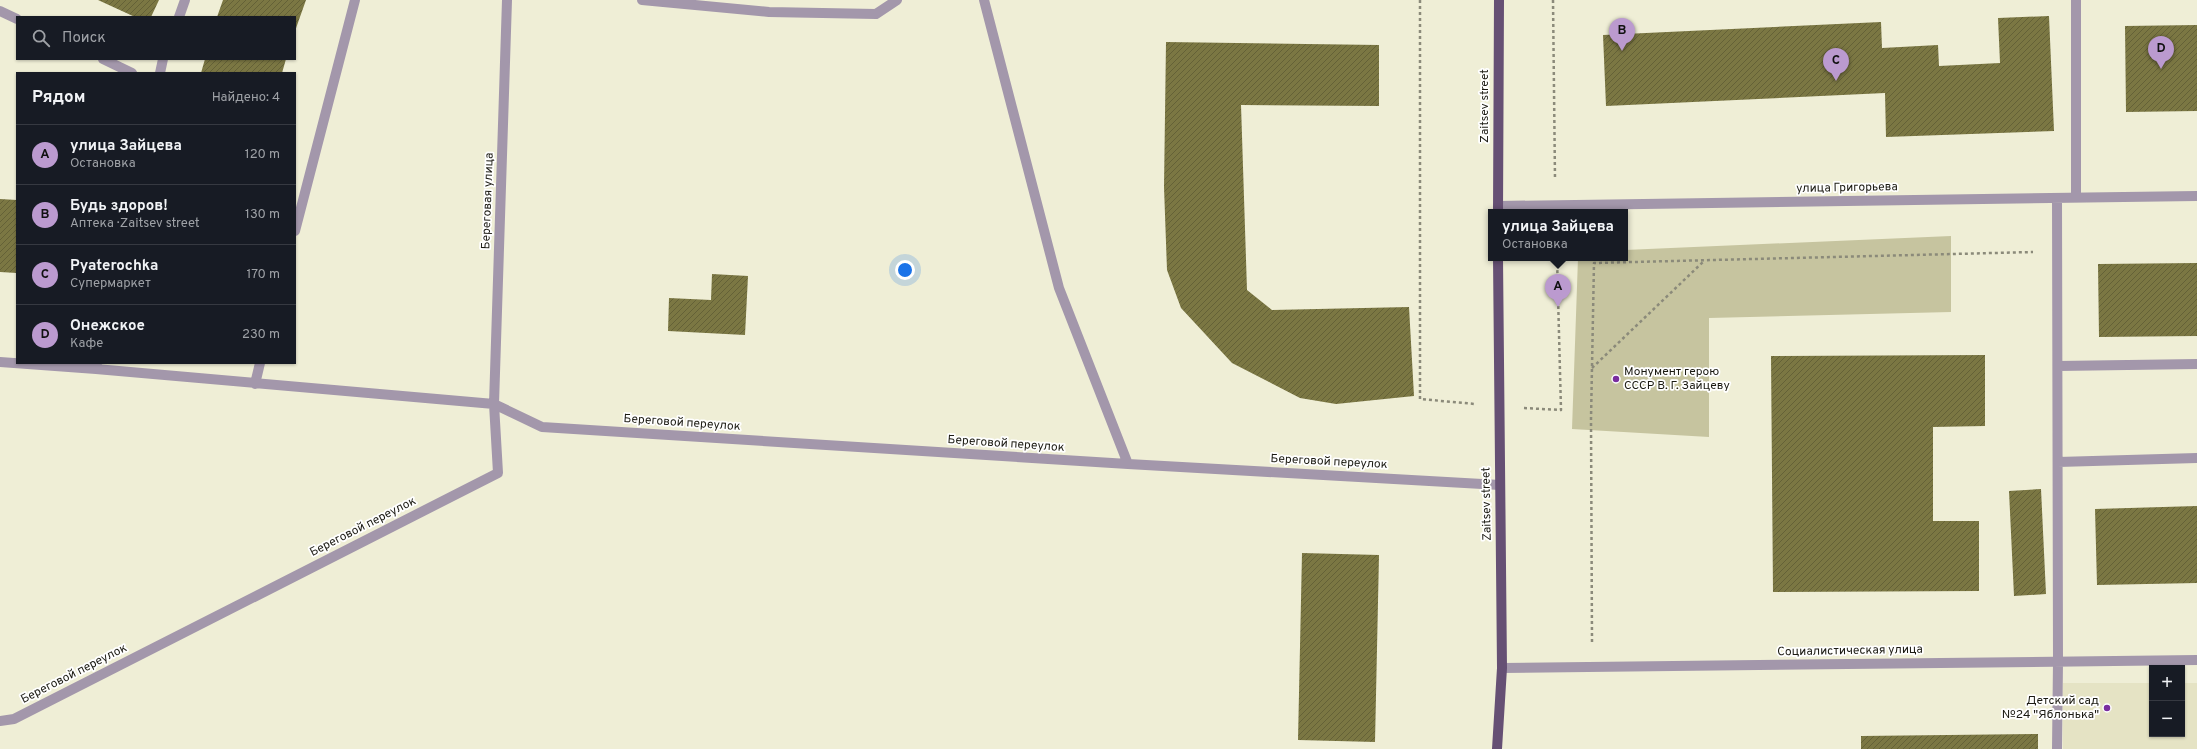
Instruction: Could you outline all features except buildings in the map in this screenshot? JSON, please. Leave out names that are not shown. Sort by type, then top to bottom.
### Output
[{"type":"main road","name":"Zaitsev street","points":[[1498,209],[1499,0]]},
{"type":"main road","name":"Zaitsev street","points":[[1497,749],[1502,668],[1498,261]]},
{"type":"street","points":[[179,16],[185,0]]},
{"type":"street","points":[[296,227],[356,0]]},
{"type":"street","name":"Береговая улица","points":[[494,404],[507,0]]},
{"type":"street","points":[[642,0],[769,12],[876,14],[897,0]]},
{"type":"street","points":[[984,0],[1058,288],[1128,464]]},
{"type":"street","points":[[2076,0],[2076,197]]},
{"type":"street","points":[[0,11],[16,19]]},
{"type":"street","points":[[105,60],[130,72]]},
{"type":"street","points":[[160,72],[164,60]]},
{"type":"street","name":"улица Григорьева","points":[[1498,209],[1555,205],[2197,196]]},
{"type":"street","points":[[2057,198],[2057,749]]},
{"type":"street","points":[[0,362],[16,363]]},
{"type":"street","points":[[48,364],[97,366],[255,384],[494,404]]},
{"type":"street","points":[[255,384],[260,364]]},
{"type":"street","points":[[2058,366],[2197,364]]},
{"type":"street","name":"Береговой переулок","points":[[0,721],[14,719],[498,473],[494,404],[542,427],[1128,464],[1500,485]]},
{"type":"street","points":[[2058,462],[2197,458]]},
{"type":"street","name":"Социалистическая улица","points":[[1502,668],[2197,660]]},
{"type":"path","points":[[1420,0],[1420,399],[1561,410],[1557,261]]},
{"type":"path","points":[[1554,0],[1555,205]]},
{"type":"path","points":[[1592,667],[1592,369],[1594,263],[2057,251]]},
{"type":"path","points":[[1592,369],[1704,261]]},
{"type":"shaded area","points":[[1951,236],[1951,312],[1709,318],[1709,437],[1572,429],[1578,261],[1628,261],[1628,250]]},
{"type":"shaded area","name":"Детский сад №24 \"Яблонька\"","points":[[2063,683],[2149,683],[2149,737],[2185,737],[2185,683],[2197,683],[2197,749],[2063,749]]},
{"type":"place","name":"Будь здоров!","points":[[1622,51]]},
{"type":"place","name":"Онежское","points":[[2161,69]]},
{"type":"place","name":"Pyaterochka","points":[[1836,81]]},
{"type":"place","name":"улица Зайцева","points":[[1558,307]]},
{"type":"place","name":"Монумент герою СССР В. Г. Зайцеву","points":[[1616,379]]},
{"type":"place","name":"Детский сад №24 \"Яблонька\"","points":[[2107,708]]}]
